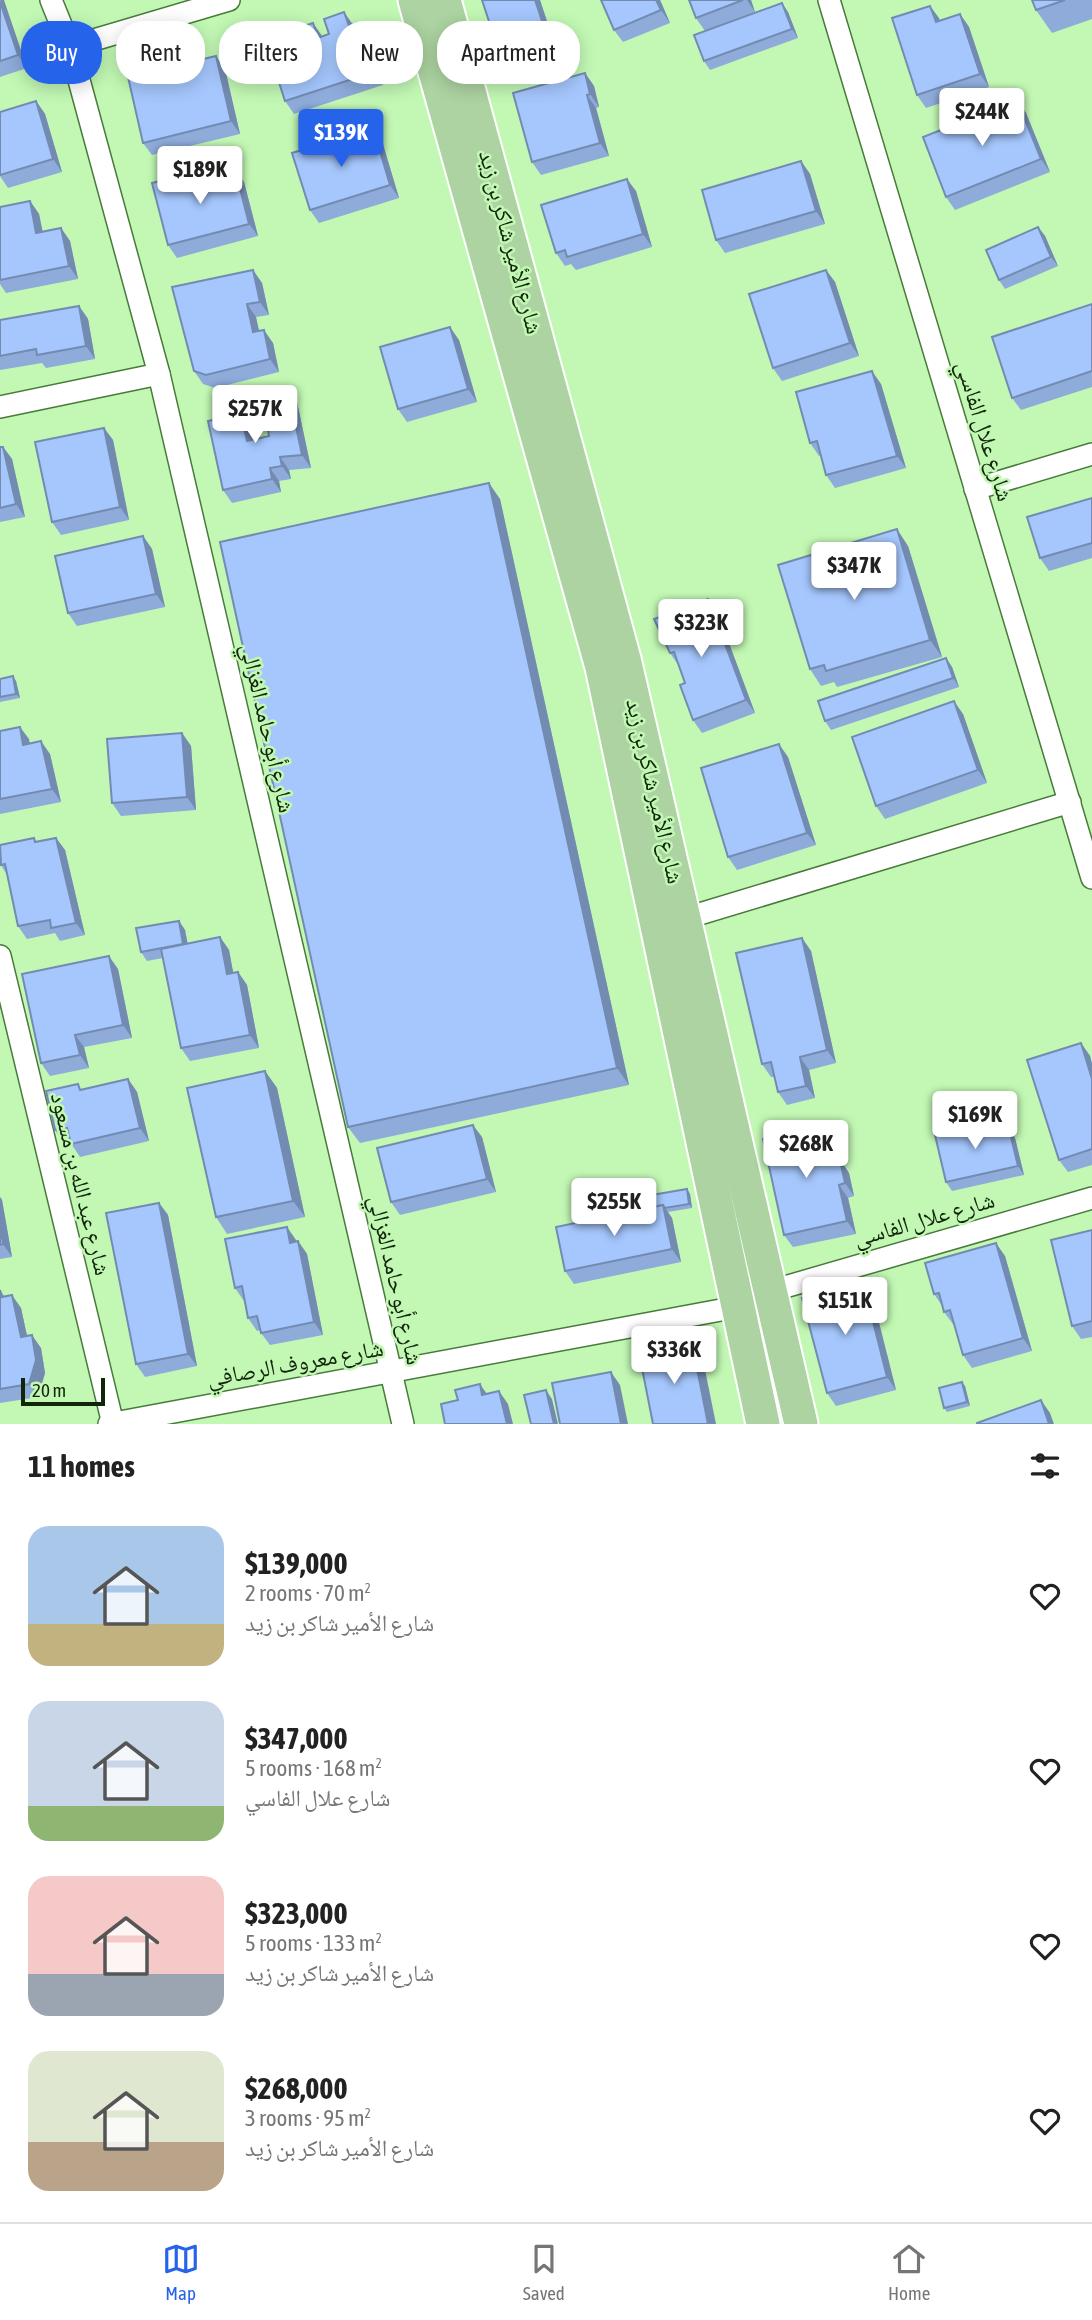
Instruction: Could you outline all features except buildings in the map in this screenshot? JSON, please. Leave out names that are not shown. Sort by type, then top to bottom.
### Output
[{"type":"main road","name":"شارع الأمير شاكر بن زيد","points":[[415,0],[602,667],[771,1291],[801,1424]]},
{"type":"main road","name":"شارع الأمير شاكر بن زيد","points":[[444,0],[624,659],[737,1307],[763,1424]]},
{"type":"street","name":"شارع أبو حامد الغزالي","points":[[51,0],[59,21]]},
{"type":"street","points":[[102,38],[229,0]]},
{"type":"street","name":"شارع علال الفاسي","points":[[829,0],[1092,878]]},
{"type":"street","name":"شارع أبو حامد الغزالي","points":[[80,84],[159,374],[402,1424]]},
{"type":"street","points":[[0,407],[159,374]]},
{"type":"street","points":[[975,489],[1092,454]]},
{"type":"street","points":[[671,922],[1070,802]]},
{"type":"street","name":"شارع عبد الله بن مسعود","points":[[0,956],[112,1424]]},
{"type":"street","name":"شارع علال الفاسي","points":[[771,1291],[1092,1198]]},
{"type":"street","name":"شارع معروف الرصافي","points":[[112,1424],[737,1307]]}]
